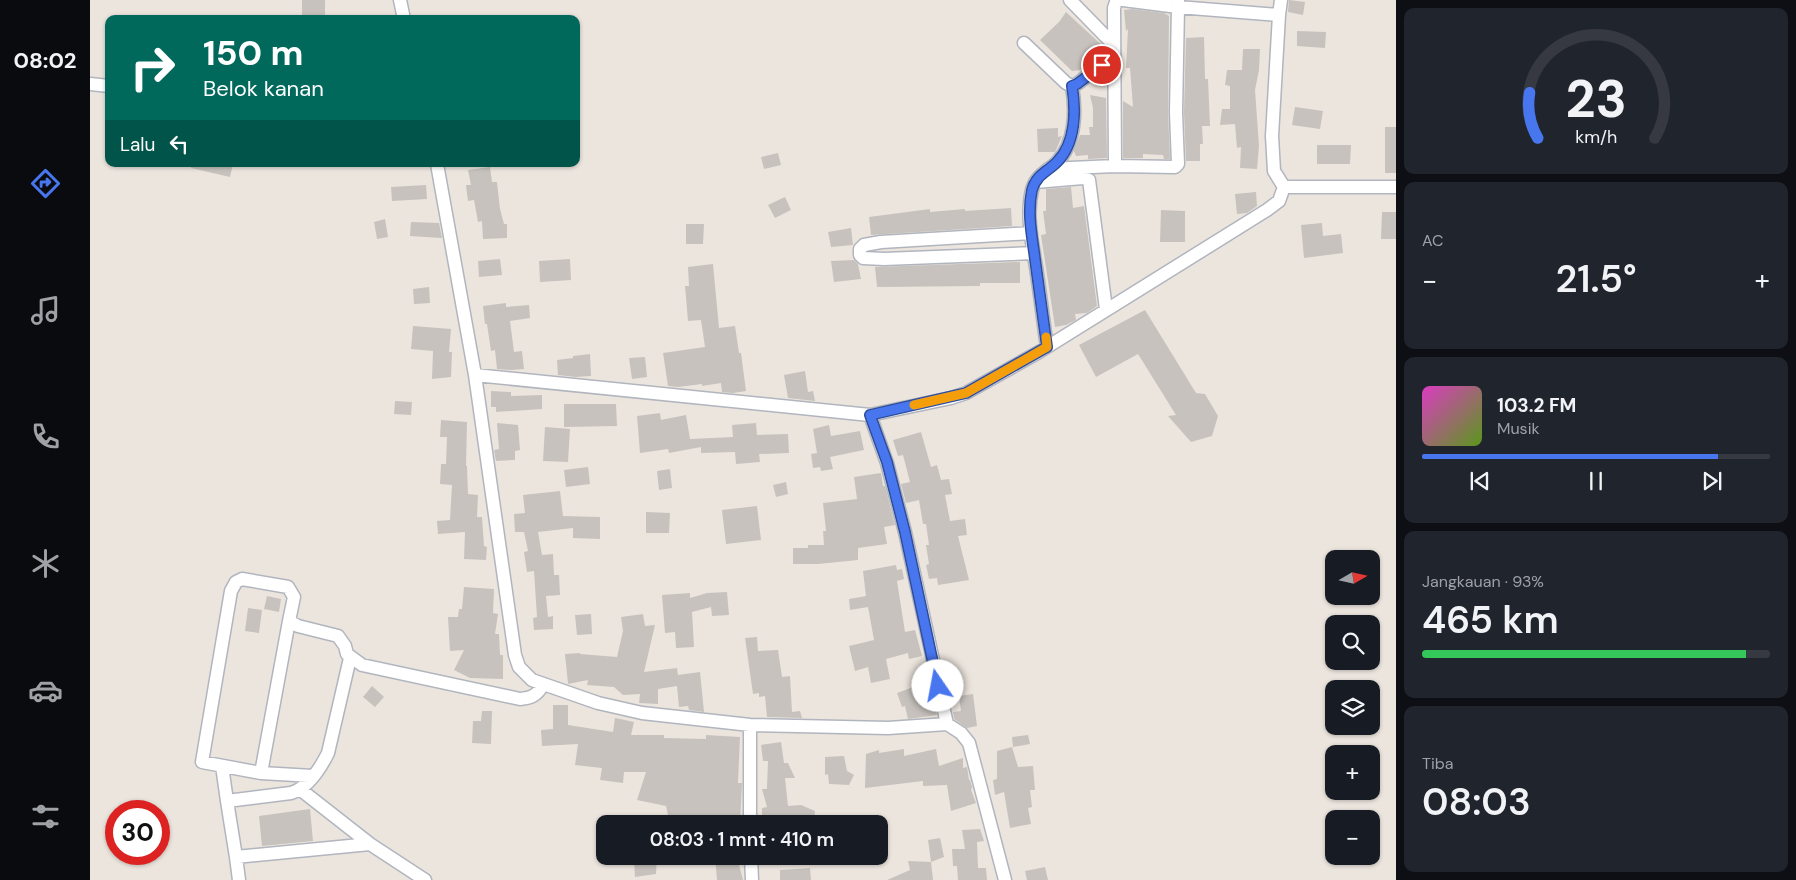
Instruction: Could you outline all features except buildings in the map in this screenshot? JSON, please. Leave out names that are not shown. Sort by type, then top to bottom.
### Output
[{"type":"street","points":[[400,0],[403,15]]},
{"type":"street","points":[[1070,0],[1114,50]]},
{"type":"street","points":[[1115,166],[1114,8],[1116,2],[1121,0],[1178,4],[1279,15]]},
{"type":"street","points":[[1281,0],[1272,136],[1274,171],[1284,187]]},
{"type":"street","points":[[1048,168],[1175,167],[1178,164],[1176,104],[1178,4]]},
{"type":"street","points":[[1024,43],[1066,83],[1072,86]]},
{"type":"street","points":[[1072,86],[1077,84],[1114,50]]},
{"type":"street","points":[[90,84],[105,86]]},
{"type":"street","points":[[1047,347],[1031,233],[1030,205],[1035,182],[1063,154],[1072,132],[1075,119],[1072,86]]},
{"type":"street","points":[[438,167],[475,375],[516,655],[519,666],[525,674],[543,685],[598,703],[642,713],[750,725],[888,728],[947,724],[961,733],[969,743],[1005,880]]},
{"type":"street","points":[[1035,182],[1083,178],[1089,180],[1106,309]]},
{"type":"street","points":[[1284,187],[1396,187]]},
{"type":"street","points":[[475,375],[870,415],[966,393],[1047,347],[1267,210],[1279,201],[1284,187]]},
{"type":"street","points":[[1031,233],[881,242],[864,245],[860,250],[860,255],[863,258],[873,259],[1034,253]]},
{"type":"street","points":[[870,415],[887,462],[903,523],[947,724]]},
{"type":"street","points":[[261,773],[294,597],[288,587],[242,579],[233,585],[202,762],[261,773],[313,776]]},
{"type":"street","points":[[290,621],[298,626],[338,636],[350,658],[362,665],[520,699],[530,698],[538,693],[543,685]]},
{"type":"street","points":[[228,800],[291,794],[300,790],[321,767],[328,753],[350,658]]},
{"type":"street","points":[[750,725],[750,815]]},
{"type":"street","points":[[222,766],[238,880]]},
{"type":"street","points":[[300,790],[408,875],[425,880]]},
{"type":"street","points":[[236,858],[370,844]]},
{"type":"street","points":[[751,865],[752,880]]},
{"type":"slow traffic","points":[[914,405],[966,393],[1047,347],[1046,337]]},
{"type":"route","points":[[938,686],[905,532],[887,462],[870,415],[951,398],[966,393],[1047,347],[1031,233],[1030,199],[1035,182],[1063,154],[1072,132],[1075,119],[1072,86],[1102,65]]}]
